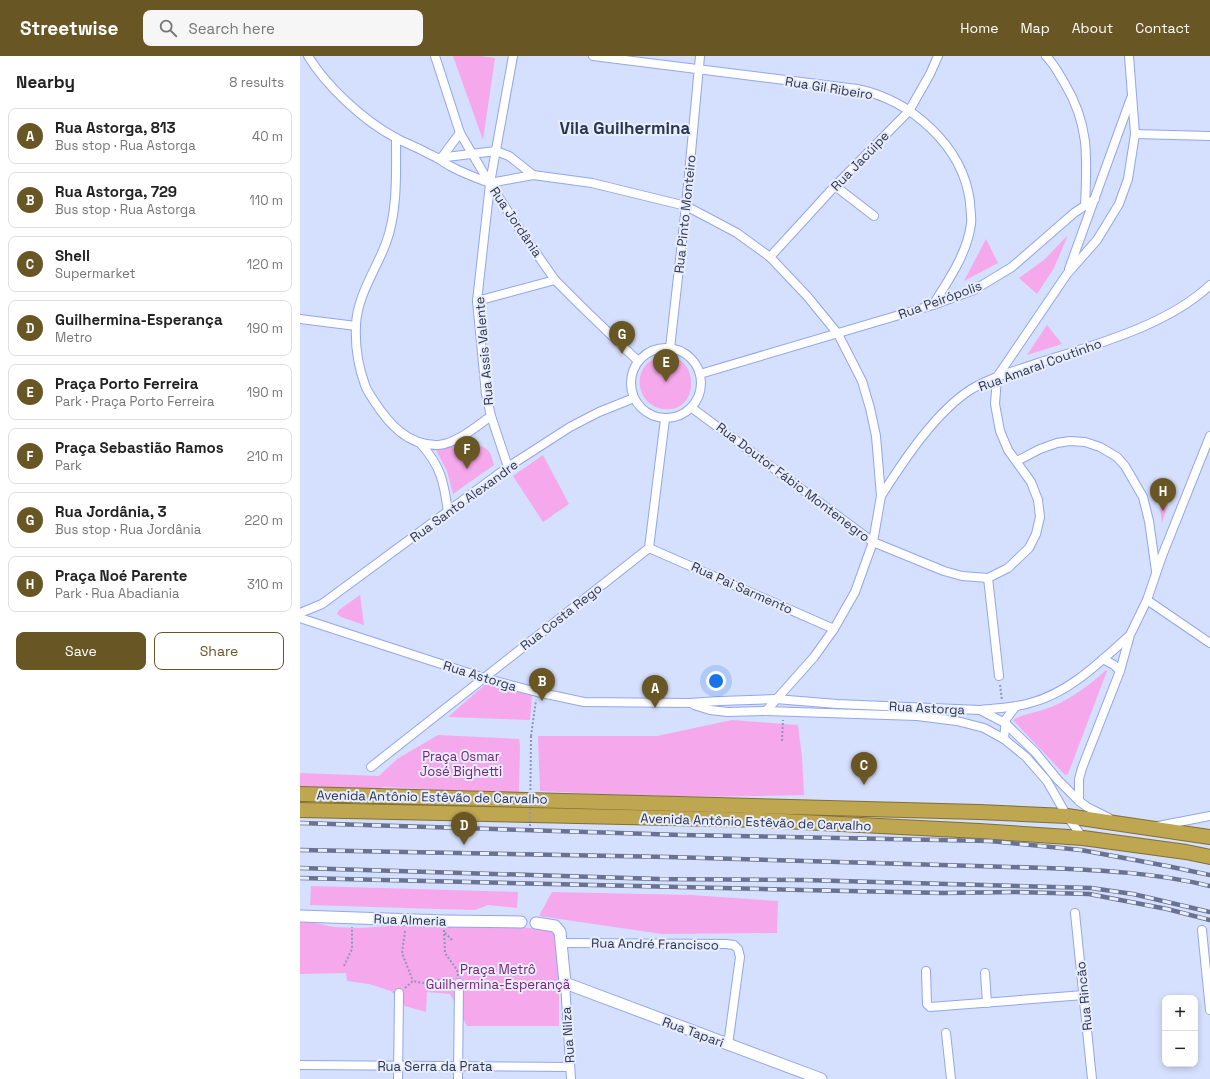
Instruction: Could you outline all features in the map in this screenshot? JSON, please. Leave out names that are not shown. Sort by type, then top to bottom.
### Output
[{"type":"highway","name":"Avenida Antônio Estêvão de Carvalho","points":[[300,794],[974,812],[1067,816],[1210,837]]},
{"type":"highway","name":"Avenida Antônio Estêvão de Carvalho","points":[[300,810],[762,820],[979,831],[1083,838],[1186,852],[1210,857]]},
{"type":"street","points":[[308,56],[314,66],[352,107],[374,124],[396,138],[440,158],[450,166],[490,183],[534,175],[592,183],[686,206],[737,233],[770,257],[838,334],[862,381],[876,436],[881,496],[873,542],[855,592],[834,629],[810,662],[766,711]]},
{"type":"street","name":"Rua Jordânia","points":[[435,56],[460,133],[520,230],[555,280],[638,362]]},
{"type":"street","name":"Rua Assis Valente","points":[[508,468],[491,416],[486,394],[477,301],[490,183],[513,56]]},
{"type":"street","name":"Rua Gil Ribeiro","points":[[593,56],[873,92],[909,111],[935,132],[948,147],[960,166],[969,196],[972,221],[965,250],[959,264],[933,305]]},
{"type":"street","name":"Rua Pinto Monteiro","points":[[670,348],[686,206],[700,56]]},
{"type":"street","name":"Rua Jacúipe","points":[[770,257],[835,186],[909,111],[930,74],[938,56]]},
{"type":"street","points":[[1046,56],[1052,62],[1074,99],[1086,137],[1087,163],[1085,206]]},
{"type":"street","points":[[999,676],[988,578],[1008,568],[1017,561],[1028,548],[1039,525],[1040,517],[1038,500],[1031,482],[1008,450],[1000,432],[995,404],[997,377],[1067,274],[1097,240],[1119,204],[1128,179],[1136,134],[1129,56]]},
{"type":"street","points":[[1067,274],[1132,94]]},
{"type":"street","points":[[440,158],[460,133]]},
{"type":"street","points":[[1136,134],[1210,136]]},
{"type":"street","points":[[396,138],[396,190],[390,225],[386,243],[358,310],[356,326],[359,365],[366,387],[378,407],[399,432],[420,443],[438,445],[450,442],[469,432],[491,416]]},
{"type":"street","points":[[440,158],[496,151],[509,156],[534,175]]},
{"type":"street","points":[[835,186],[874,216]]},
{"type":"street","name":"Rua Peirópolis","points":[[700,374],[933,305],[974,290],[1012,268],[1074,213],[1095,199]]},
{"type":"street","points":[[477,301],[555,280]]},
{"type":"street","name":"Rua Amaral Coutinho","points":[[881,496],[903,462],[931,427],[951,406],[970,390],[997,377],[1123,335],[1178,310],[1201,294],[1210,285]]},
{"type":"street","points":[[300,319],[356,326]]},
{"type":"street","points":[[670,348],[680,351],[689,357],[696,365],[700,374],[702,386],[699,398],[692,408],[675,418],[665,419],[646,413],[639,406],[634,398],[631,388],[631,379],[633,370],[638,362],[647,354],[658,349],[670,348]]},
{"type":"street","name":"Rua Santo Alexandre","points":[[300,613],[322,604],[508,468],[570,427],[599,412],[634,398]]},
{"type":"street","name":"Rua Doutor Fábio Montenegro","points":[[692,408],[873,542],[944,571],[962,576],[988,578]]},
{"type":"street","points":[[649,548],[665,419]]},
{"type":"street","points":[[1079,801],[1079,779],[1082,768],[1120,671],[1130,635],[1146,600],[1210,436]]},
{"type":"street","points":[[1017,461],[1040,450],[1070,441],[1085,442],[1100,447],[1117,457],[1125,466],[1143,497],[1149,521],[1156,572]]},
{"type":"street","points":[[420,443],[437,465],[443,479],[448,512]]},
{"type":"street","name":"Rua Pai Sarmento","points":[[649,548],[834,629]]},
{"type":"street","name":"Rua Costa Rego","points":[[371,766],[649,548]]},
{"type":"street","points":[[1146,600],[1210,642]]},
{"type":"street","name":"Rua Astorga","points":[[300,618],[484,678],[537,692],[584,702],[689,703],[776,699],[836,704],[980,710],[1005,723],[1035,752],[1058,780],[1079,801],[1097,812],[1122,824]]},
{"type":"street","points":[[980,710],[1030,704],[1050,697],[1103,659],[1130,635]]},
{"type":"street","points":[[1103,659],[1114,665],[1120,671]]},
{"type":"street","name":"Rua Astorga","points":[[689,703],[710,710],[728,712],[766,711],[917,716],[971,724],[984,728],[1004,739],[1026,757],[1047,781],[1067,816],[1083,838]]},
{"type":"street","points":[[1004,739],[1005,723],[1008,715],[1016,706]]},
{"type":"street","points":[[1148,827],[1210,816]]},
{"type":"street","name":"Rua Rincão","points":[[1075,913],[1092,1079]]},
{"type":"street","name":"Rua Almeria","points":[[300,916],[406,920],[444,927],[521,922]]},
{"type":"street","points":[[536,923],[555,926],[560,932],[562,943]]},
{"type":"street","points":[[1202,930],[1210,1010]]},
{"type":"street","name":"Rua André Francisco","points":[[562,943],[734,945],[738,949],[740,957],[728,1045]]},
{"type":"street","name":"Rua Nilza","points":[[562,943],[571,1079]]},
{"type":"street","points":[[926,972],[927,1004],[930,1007],[1084,994]]},
{"type":"street","points":[[985,973],[987,1003]]},
{"type":"street","points":[[458,1079],[459,983]]},
{"type":"street","name":"Rua Tapari","points":[[565,983],[821,1079]]},
{"type":"street","points":[[398,1079],[399,993]]},
{"type":"street","points":[[946,1033],[950,1079]]},
{"type":"street","name":"Rua Serra da Prata","points":[[300,1065],[570,1067]]},
{"type":"path","points":[[999,676],[1003,707]]},
{"type":"path","points":[[530,826],[532,736],[537,692]]},
{"type":"path","points":[[782,741],[783,712]]},
{"type":"path","points":[[344,966],[352,949],[352,918]]},
{"type":"path","points":[[406,920],[402,953],[413,981]]},
{"type":"path","points":[[444,927],[453,942]]},
{"type":"path","points":[[399,993],[413,981],[426,983],[435,982],[446,978],[459,983],[457,970],[445,953],[444,927]]},
{"type":"green space","points":[[453,56],[481,56],[495,58],[483,140]]},
{"type":"green space","points":[[1068,235],[1054,268],[1037,294],[1019,278],[1044,260]]},
{"type":"green space","points":[[986,239],[998,263],[964,281]]},
{"type":"green space","points":[[1047,325],[1062,344],[1027,355]]},
{"type":"green space","points":[[664,356],[675,358],[684,363],[689,371],[691,381],[687,399],[680,406],[671,409],[659,408],[650,403],[643,396],[640,386],[640,376],[644,367],[652,360]]},
{"type":"green space","points":[[476,445],[484,447],[489,451],[494,465],[453,494],[447,471],[435,448]]},
{"type":"green space","points":[[543,455],[569,504],[543,522],[513,476]]},
{"type":"green space","points":[[1159,498],[1170,498],[1162,523]]},
{"type":"green space","points":[[360,595],[364,625],[341,617],[337,614],[339,610]]},
{"type":"green space","points":[[1106,670],[1107,671],[1068,774],[1065,775],[1013,720],[1062,702],[1093,682]]},
{"type":"green space","points":[[488,682],[532,695],[530,720],[448,717]]},
{"type":"green space","points":[[732,720],[798,725],[802,757],[804,795],[672,796],[540,791],[538,736],[657,736]]},
{"type":"green space","name":"Praça Osmar José Bighetti","points":[[438,735],[519,739],[519,794],[384,787],[369,790],[300,786],[300,773],[379,776],[397,759]]},
{"type":"green space","points":[[311,886],[518,892],[517,908],[488,905],[475,910],[310,905]]},
{"type":"green space","points":[[552,892],[691,895],[778,901],[777,933],[662,934],[539,916]]},
{"type":"green space","name":"Praça Metrô Guilhermina-Esperançã","points":[[300,920],[334,927],[359,928],[409,925],[492,925],[556,930],[559,1026],[467,1026],[450,994],[427,992],[426,1012],[405,1006],[391,991],[369,984],[347,981],[346,973],[300,974]]},
{"type":"railway","points":[[300,823],[682,835],[990,841],[1081,850],[1210,875]]},
{"type":"railway","points":[[300,850],[669,857],[1067,869],[1149,875],[1210,886]]},
{"type":"railway","points":[[300,868],[659,879],[804,880],[1091,888],[1133,894],[1210,912]]},
{"type":"railway","points":[[300,878],[943,893],[1014,892],[1089,894],[1167,909],[1210,920]]},
{"type":"place","name":"Rua Jordânia, 3","points":[[622,354]]},
{"type":"place","name":"Praça Porto Ferreira","points":[[666,382]]},
{"type":"place","name":"Praça Sebastião Ramos","points":[[467,469]]},
{"type":"place","name":"Praça Noé Parente","points":[[1163,511]]},
{"type":"place","name":"Rua Astorga, 729","points":[[542,701]]},
{"type":"place","name":"Rua Astorga, 813","points":[[655,708]]},
{"type":"place","name":"Shell","points":[[864,785]]},
{"type":"place","name":"Guilhermina-Esperança","points":[[464,845]]},
{"type":"district","name":"Vila Guilhermina","points":[[625,128]]}]
